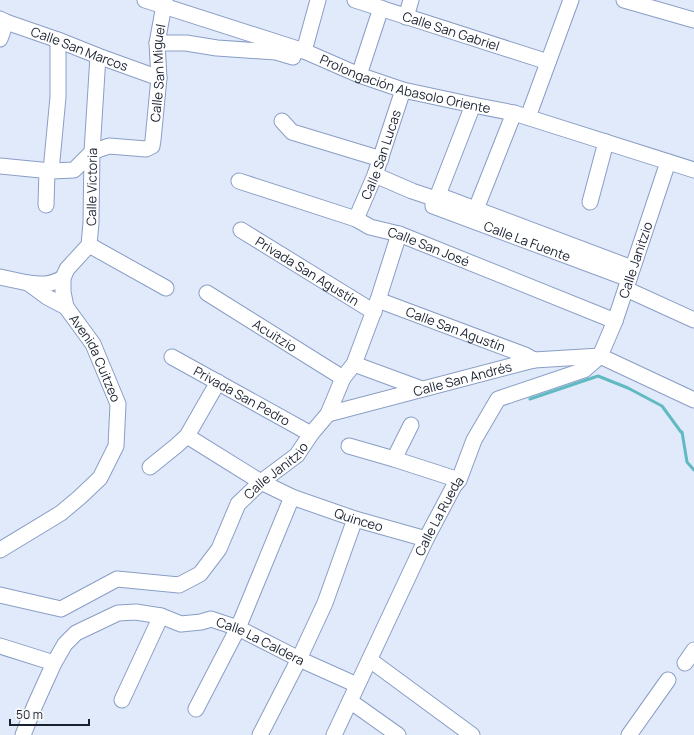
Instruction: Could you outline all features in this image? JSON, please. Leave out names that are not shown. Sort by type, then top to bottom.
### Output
[{"type":"street","name":"Prolongación Abasolo Oriente","points":[[145,0],[164,3],[304,51],[359,75],[403,90],[521,115],[694,170]]},
{"type":"street","points":[[304,51],[318,0]]},
{"type":"street","name":"Calle San Gabriel","points":[[355,0],[548,62]]},
{"type":"street","points":[[406,16],[411,0]]},
{"type":"street","points":[[476,209],[548,62],[571,0]]},
{"type":"street","points":[[624,0],[694,20]]},
{"type":"street","name":"Calle San Miguel","points":[[92,152],[109,146],[146,149],[152,146],[154,140],[159,78],[157,43],[164,3]]},
{"type":"street","points":[[359,75],[381,8]]},
{"type":"street","points":[[0,39],[3,20]]},
{"type":"street","name":"Calle San Marcos","points":[[3,20],[159,78]]},
{"type":"street","points":[[46,205],[58,97],[58,40]]},
{"type":"street","points":[[157,43],[186,43],[217,48],[276,52],[344,68]]},
{"type":"street","name":"Calle Victoria","points":[[89,245],[91,223],[92,152],[98,56]]},
{"type":"street","name":"Calle San Lucas","points":[[356,219],[375,175],[403,90]]},
{"type":"street","points":[[436,196],[473,105]]},
{"type":"street","points":[[282,121],[292,132],[381,158]]},
{"type":"street","points":[[590,202],[606,142]]},
{"type":"street","points":[[0,166],[49,171],[74,170],[92,152]]},
{"type":"street","name":"Calle Janitzio","points":[[600,356],[615,321],[668,162]]},
{"type":"street","name":"Calle La Fuente","points":[[375,175],[412,191],[436,196],[476,209],[529,235],[629,278],[694,320]]},
{"type":"street","name":"Calle San José","points":[[239,181],[356,219],[370,227],[399,234],[615,321]]},
{"type":"street","name":"Calle La Fuente","points":[[436,196],[433,206],[529,235]]},
{"type":"street","name":"Privada San Agustín","points":[[241,230],[376,306]]},
{"type":"street","name":"Calle Janitzio","points":[[0,595],[61,609],[117,579],[178,585],[200,574],[220,549],[238,504],[261,482],[297,455],[311,434],[328,414],[343,378],[354,364],[376,306],[399,234]]},
{"type":"street","points":[[66,307],[63,292],[63,278],[66,269],[89,245],[166,288]]},
{"type":"street","name":"Avenida Cuitzeo","points":[[0,276],[28,283],[47,297],[66,307],[93,344],[118,404],[116,446],[100,478],[61,513],[0,550]]},
{"type":"street","points":[[28,283],[50,284],[63,278]]},
{"type":"street","name":"Acuitzio","points":[[207,293],[343,378]]},
{"type":"street","name":"Calle San Agustín","points":[[376,306],[461,330],[525,355],[534,360]]},
{"type":"street","points":[[600,356],[694,400]]},
{"type":"street","name":"Calle San Andrés","points":[[328,414],[534,360],[600,356]]},
{"type":"street","name":"Calle La Rueda","points":[[334,735],[426,540],[458,480],[474,440],[498,399],[584,370],[600,356]]},
{"type":"street","name":"Privada San Pedro","points":[[172,357],[311,434]]},
{"type":"street","points":[[354,364],[422,389]]},
{"type":"street","points":[[150,467],[187,436],[218,382]]},
{"type":"street","points":[[394,459],[411,426]]},
{"type":"street","name":"Quinceo","points":[[187,436],[261,482],[292,497],[355,519],[426,540]]},
{"type":"street","points":[[349,446],[458,480]]},
{"type":"street","points":[[196,709],[238,628],[292,497]]},
{"type":"street","points":[[260,735],[299,659],[325,603],[355,519]]},
{"type":"street","name":"Calle La Caldera","points":[[23,735],[54,663],[65,644],[76,633],[118,613],[136,612],[161,616],[180,624],[201,622],[211,619],[238,628],[357,686]]},
{"type":"street","points":[[122,700],[161,616]]},
{"type":"street","points":[[0,646],[54,663]]},
{"type":"street","points":[[685,663],[694,650]]},
{"type":"street","points":[[370,660],[472,735]]},
{"type":"street","points":[[629,735],[668,680]]},
{"type":"street","points":[[350,701],[398,735]]},
{"type":"waterway","points":[[530,399],[598,376],[628,388],[662,406],[682,432],[687,462],[694,470]]}]
